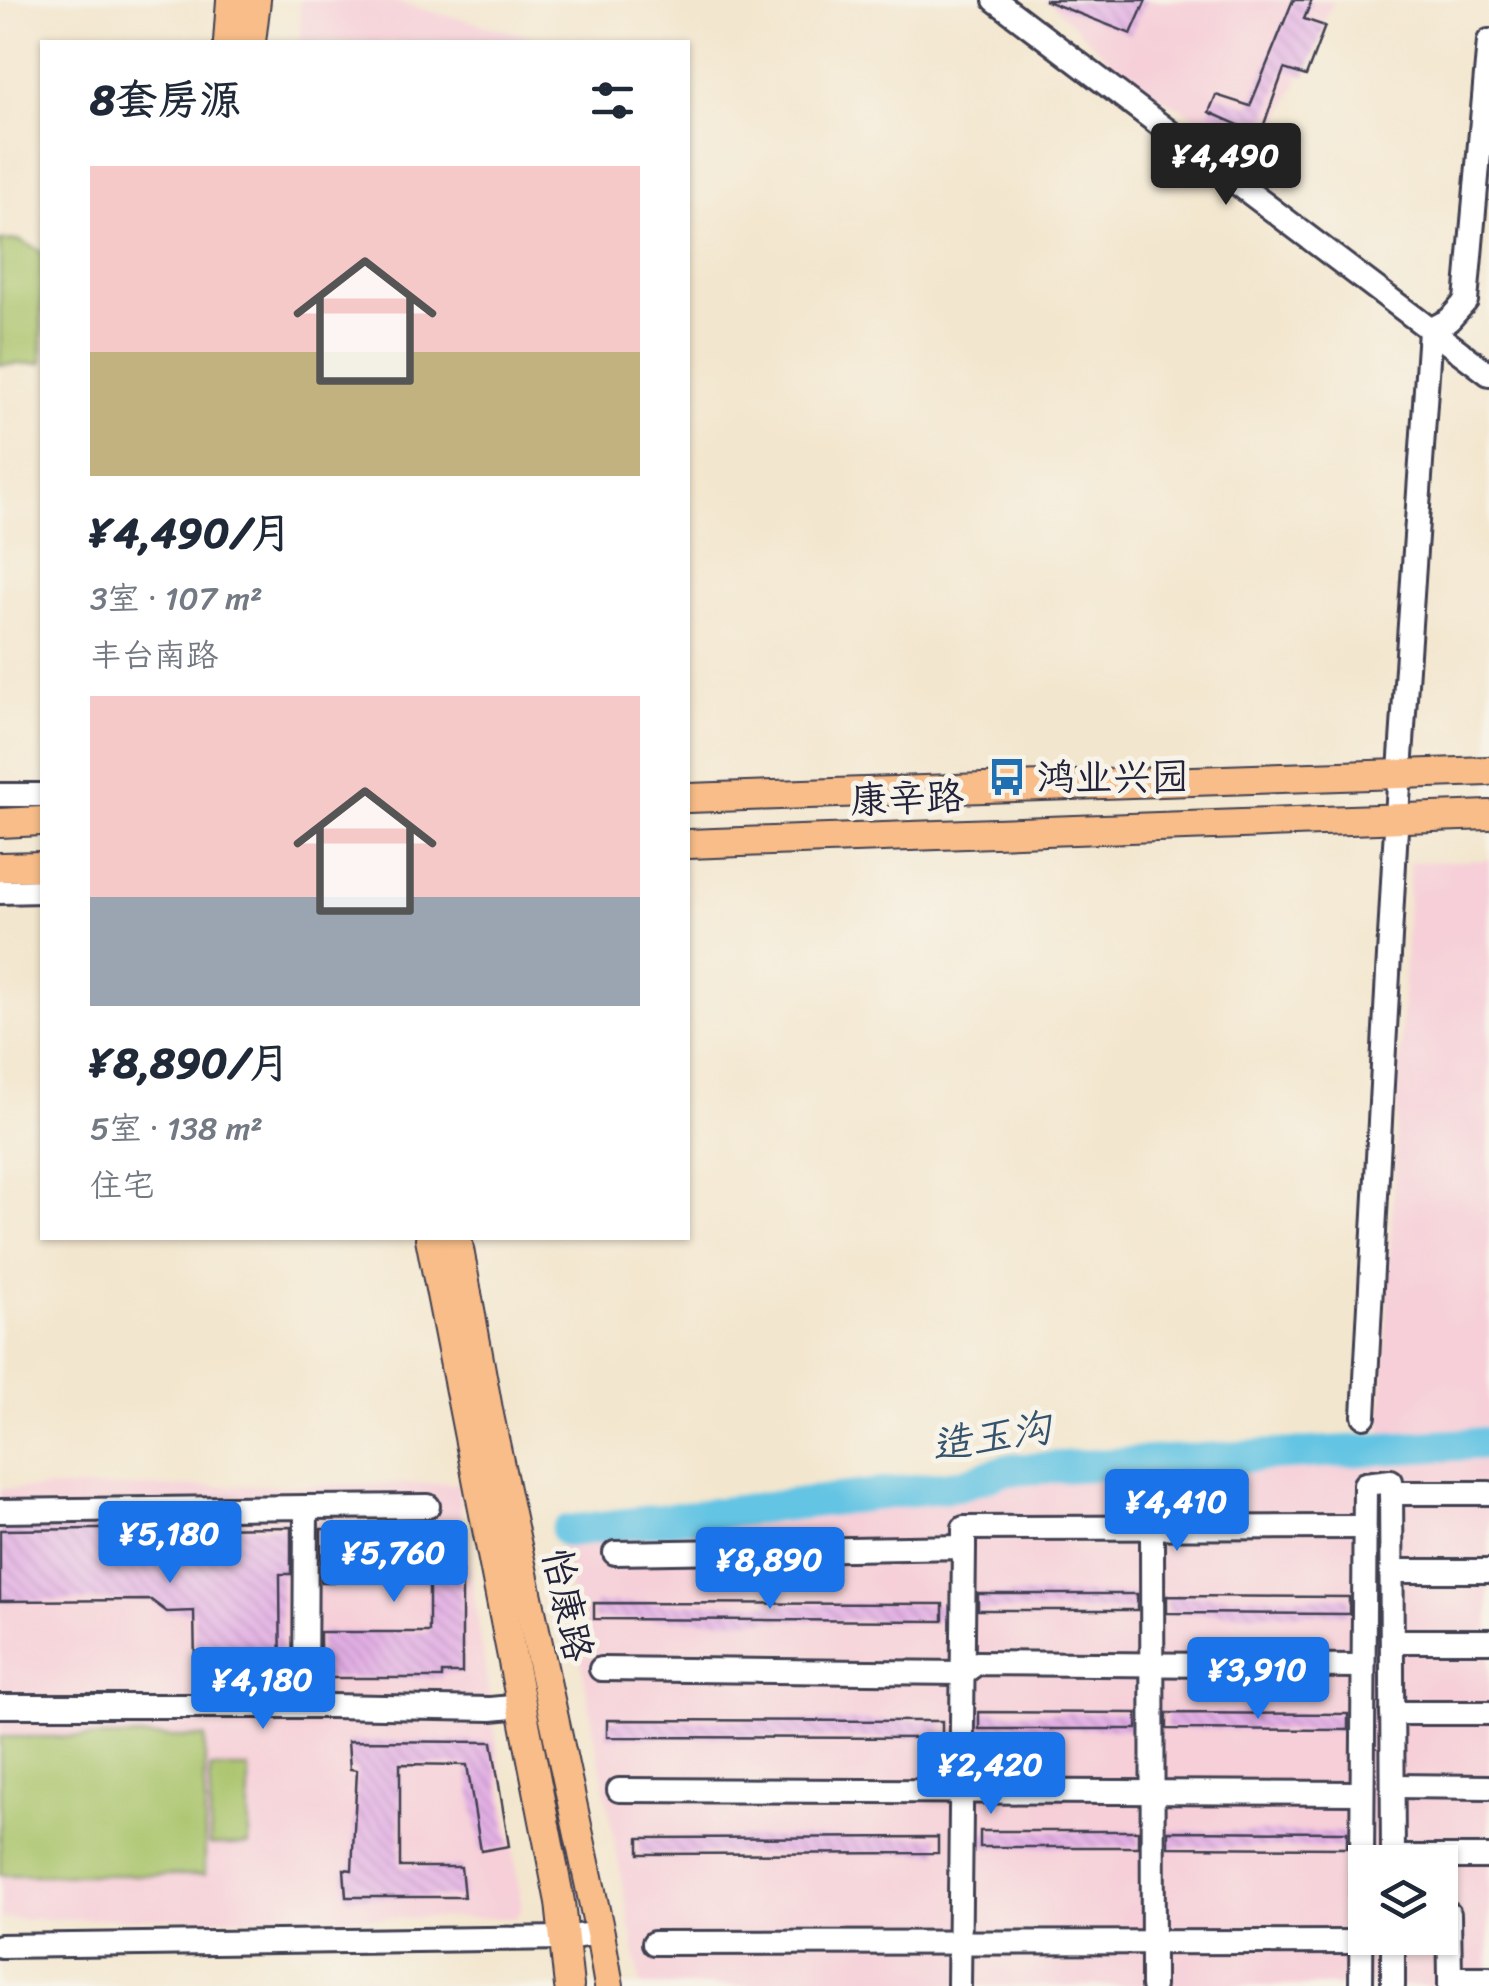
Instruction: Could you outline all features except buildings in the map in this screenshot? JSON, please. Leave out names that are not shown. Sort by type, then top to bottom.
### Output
[{"type":"main road","points":[[228,40],[231,0]]},
{"type":"main road","points":[[251,40],[256,0]]},
{"type":"main road","name":"康辛路","points":[[690,798],[1489,771]]},
{"type":"main road","name":"康辛路","points":[[690,844],[1489,815]]},
{"type":"main road","points":[[0,823],[40,822]]},
{"type":"main road","points":[[0,867],[40,866]]},
{"type":"main road","name":"怡康路","points":[[430,1240],[566,1938],[569,1986]]},
{"type":"main road","name":"怡康路","points":[[457,1240],[489,1415],[609,1986]]},
{"type":"street","points":[[995,0],[1489,374]]},
{"type":"street","points":[[1430,330],[1449,320],[1466,302],[1489,40]]},
{"type":"street","points":[[1364,1416],[1396,818],[1430,330]]},
{"type":"street","points":[[0,795],[40,795]]},
{"type":"street","points":[[0,892],[40,890]]},
{"type":"street","points":[[1362,1845],[1364,1484],[1391,1481],[1393,1845]]},
{"type":"street","points":[[1391,1493],[1489,1494]]},
{"type":"street","points":[[0,1511],[428,1506]]},
{"type":"street","points":[[305,1706],[306,1507]]},
{"type":"street","points":[[960,1986],[964,1528],[1364,1527]]},
{"type":"street","points":[[1152,1528],[1153,1986]]},
{"type":"street","points":[[615,1552],[964,1547]]},
{"type":"street","points":[[1392,1571],[1489,1571]]},
{"type":"street","points":[[1392,1641],[1489,1642]]},
{"type":"street","points":[[601,1670],[963,1673],[976,1663],[1363,1666]]},
{"type":"street","points":[[0,1706],[522,1706]]},
{"type":"street","points":[[1392,1713],[1489,1714]]},
{"type":"street","points":[[1392,1786],[1489,1787]]},
{"type":"street","points":[[620,1790],[1362,1792]]},
{"type":"street","points":[[1458,1858],[1489,1857]]},
{"type":"street","points":[[0,1946],[566,1938],[600,1933]]},
{"type":"street","points":[[654,1943],[1348,1942]]},
{"type":"street","points":[[1361,1955],[1361,1986]]},
{"type":"street","points":[[1393,1955],[1394,1986]]},
{"type":"street","points":[[1450,1955],[1450,1982],[1489,1978]]},
{"type":"shaded area","points":[[300,0],[386,0],[536,38],[536,40],[300,40]]},
{"type":"shaded area","points":[[1056,0],[1334,0],[1264,157],[1128,78],[1054,6]]},
{"type":"shaded area","points":[[1489,860],[1489,1435],[1380,1443],[1410,862]]},
{"type":"shaded area","points":[[1489,1447],[1489,1986],[641,1986],[559,1540],[961,1498],[1003,1480]]},
{"type":"shaded area","points":[[457,1483],[522,1909],[515,1918],[0,1919],[0,1489]]},
{"type":"green space","points":[[19,240],[40,251],[40,363],[0,365],[0,241]]},
{"type":"green space","points":[[0,1737],[205,1737],[205,1875],[0,1875]]},
{"type":"green space","points":[[210,1768],[249,1768],[249,1845],[210,1845]]},
{"type":"waterway","name":"造玉沟","points":[[567,1531],[958,1485],[1006,1470],[1489,1443]]},
{"type":"place","name":"鸿业兴园","points":[[1007,777]]}]
